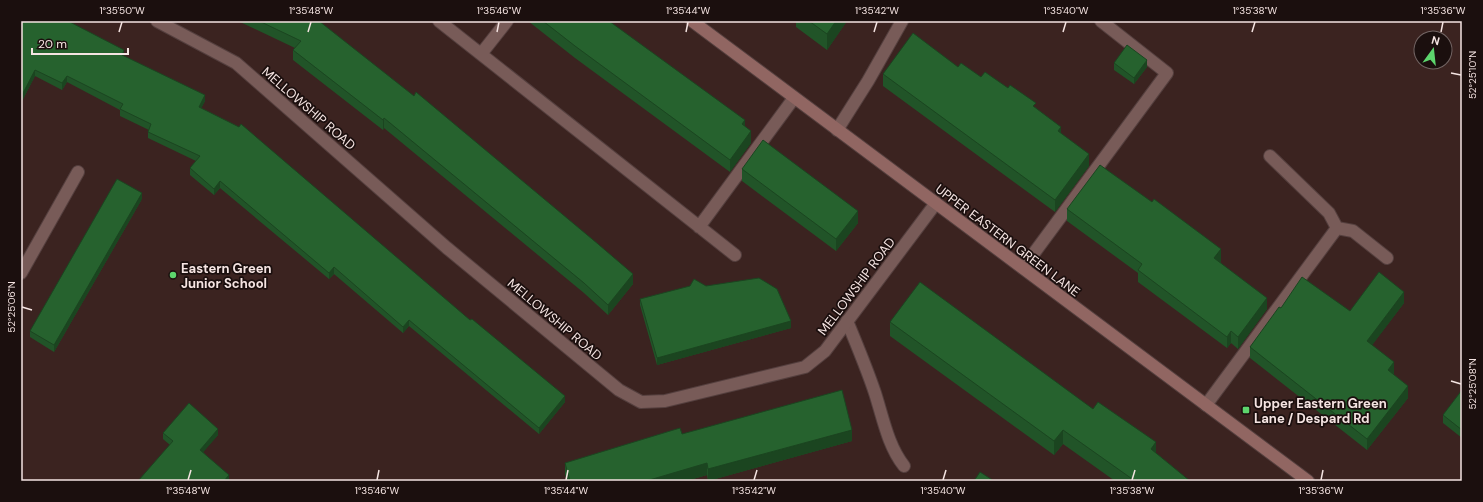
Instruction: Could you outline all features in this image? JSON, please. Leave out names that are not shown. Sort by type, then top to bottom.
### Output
[{"type":"street","name":"MELLOWSHIP ROAD","points":[[157,21],[236,63],[447,248],[619,390],[641,402],[665,401],[805,366],[825,351],[936,203]]},
{"type":"street","points":[[439,21],[735,255]]},
{"type":"street","points":[[481,54],[507,21]]},
{"type":"street","name":"UPPER EASTERN GREEN LANE","points":[[692,21],[1308,481]]},
{"type":"street","points":[[837,130],[868,81],[902,21]]},
{"type":"street","points":[[1023,268],[1167,73],[1101,21]]},
{"type":"street","points":[[699,227],[794,98]]},
{"type":"street","points":[[1270,156],[1329,213],[1337,228]]},
{"type":"street","points":[[21,273],[78,172]]},
{"type":"street","points":[[1337,228],[1353,231],[1387,258]]},
{"type":"street","points":[[1206,405],[1337,228]]},
{"type":"street","points":[[847,321],[874,392],[887,433],[898,458],[904,466]]},
{"type":"building","points":[[21,21],[68,21],[124,50],[122,55],[205,95],[199,107],[239,127],[241,124],[470,320],[472,319],[565,396],[539,428],[409,320],[403,327],[334,267],[329,273],[220,181],[214,189],[190,168],[200,156],[148,132],[151,124],[120,109],[123,104],[67,76],[62,83],[35,70],[22,95]]},
{"type":"building","points":[[259,21],[319,21],[414,96],[416,92],[633,274],[608,305],[584,283],[384,118],[383,120],[293,50],[301,41]]},
{"type":"building","points":[[543,21],[609,21],[745,120],[742,124],[751,131],[730,160]]},
{"type":"building","points":[[809,21],[836,21],[827,34]]},
{"type":"building","points":[[913,33],[958,67],[961,63],[981,77],[985,72],[1008,88],[1010,85],[1036,103],[1033,106],[1061,127],[1058,131],[1089,154],[1055,200],[883,74]]},
{"type":"building","points":[[1127,45],[1147,60],[1134,78],[1114,63]]},
{"type":"building","points":[[763,140],[858,211],[836,239],[742,169]]},
{"type":"building","points":[[1100,165],[1152,202],[1154,199],[1221,249],[1214,258],[1267,298],[1238,337],[1231,331],[1227,337],[1138,270],[1142,264],[1067,209]]},
{"type":"building","points":[[117,179],[142,193],[54,345],[30,331]]},
{"type":"building","points":[[1379,272],[1404,292],[1367,341],[1394,362],[1388,370],[1408,386],[1367,439],[1250,347],[1279,307],[1281,308],[1302,277],[1350,311]]},
{"type":"building","points":[[759,278],[777,289],[791,321],[657,358],[640,299],[690,286],[694,279],[706,286]]},
{"type":"building","points":[[920,282],[1093,409],[1098,402],[1156,442],[1151,449],[1190,481],[1135,481],[1063,430],[1054,441],[890,322]]},
{"type":"building","points":[[842,390],[852,430],[708,469],[707,463],[646,481],[570,481],[565,463],[680,428],[682,434]]},
{"type":"building","points":[[1462,390],[1462,430],[1443,415]]},
{"type":"building","points":[[189,403],[218,429],[200,450],[229,475],[224,481],[138,481],[173,441],[163,433]]},
{"type":"building","points":[[980,472],[994,481],[974,481]]},
{"type":"place","name":"Eastern Green Junior School","points":[[173,275]]},
{"type":"place","name":"Upper Eastern Green Lane / Despard Rd","points":[[1246,410]]}]
